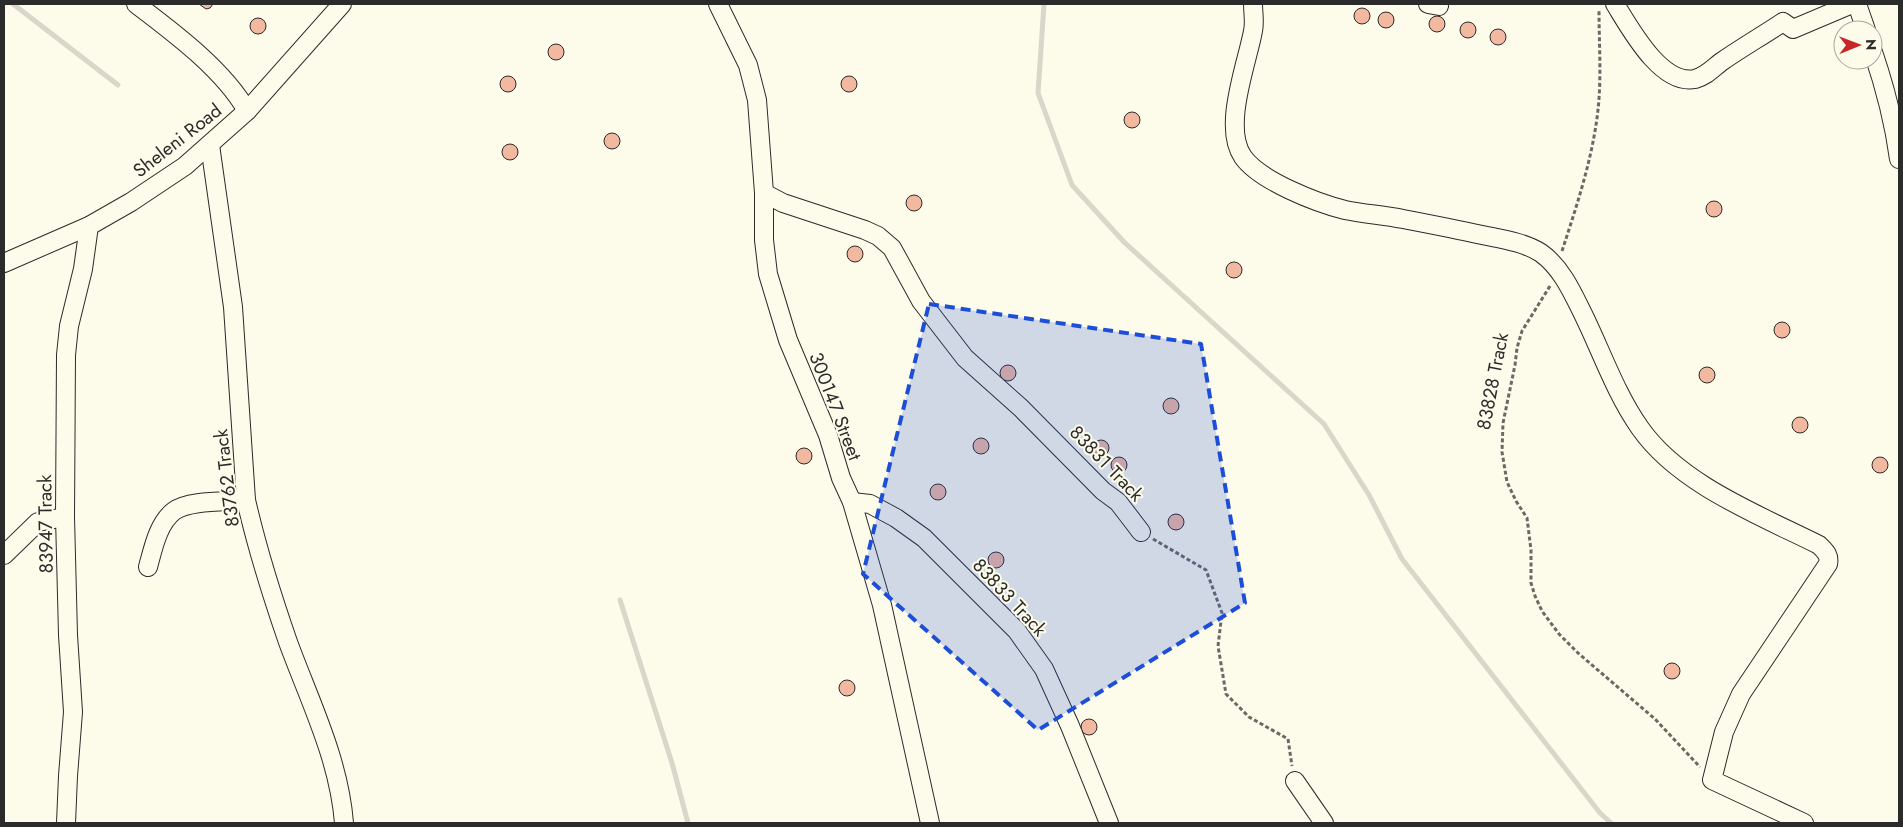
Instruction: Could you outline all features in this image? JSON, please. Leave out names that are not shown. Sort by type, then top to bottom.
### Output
[{"type":"street","points":[[136,4],[184,41],[212,68],[247,110]]},
{"type":"street","name":"Sheleni Road","points":[[4,263],[89,226],[131,202],[185,166],[247,110],[342,4]]},
{"type":"street","name":"300147 Street","points":[[718,4],[748,65],[757,100],[764,193],[764,240],[768,274],[788,340],[828,435],[841,478],[852,502],[882,605],[930,823]]},
{"type":"street","points":[[1615,4],[1641,45],[1670,75],[1686,80],[1696,79],[1707,74],[1782,22],[1793,29],[1852,4]]},
{"type":"street","points":[[1856,4],[1862,20]]},
{"type":"street","points":[[1249,5],[1254,28],[1234,115],[1234,130],[1236,143],[1241,155],[1252,168],[1306,197],[1345,210],[1400,218],[1518,242],[1541,253],[1557,268],[1569,285],[1620,393],[1639,427],[1656,447],[1685,472],[1705,485],[1740,506],[1819,544],[1825,550],[1829,557],[1824,571],[1741,694],[1724,732],[1712,780],[1804,823]]},
{"type":"street","points":[[1879,70],[1897,132],[1899,159]]},
{"type":"street","name":"83762 Track","points":[[210,145],[233,307],[246,500],[253,530],[283,626],[319,718],[333,763],[342,799],[344,823]]},
{"type":"street","name":"83831 Track","points":[[764,193],[783,203],[865,230],[878,236],[892,248],[921,301],[965,358],[1021,408],[1103,491],[1118,502],[1141,532]]},
{"type":"street","name":"83947 Track","points":[[66,823],[73,712],[68,634],[65,517],[66,355],[69,326],[83,269],[89,226]]},
{"type":"street","points":[[148,567],[158,534],[172,512],[180,508],[204,503],[246,500]]},
{"type":"street","name":"83833 Track","points":[[852,502],[870,504],[896,518],[924,538],[1017,631],[1044,669],[1070,726],[1109,823]]},
{"type":"street","points":[[4,555],[38,522],[65,517]]},
{"type":"street","points":[[1295,781],[1324,823]]},
{"type":"path","name":"83828 Track","points":[[1600,4],[1601,70],[1597,118],[1581,193],[1552,283],[1522,331],[1517,348],[1503,423],[1503,459],[1507,482],[1527,518],[1531,550],[1531,583],[1542,611],[1558,634],[1655,719],[1712,780]]},
{"type":"path","points":[[1141,532],[1206,570],[1222,613],[1218,646],[1226,694],[1249,717],[1288,739],[1295,781]]},
{"type":"highlighted area","points":[[929,304],[1201,344],[1245,603],[1038,730],[863,574]]},
{"type":"building","points":[[199,4],[213,4],[210,8],[206,9]]},
{"type":"building","points":[[1362,8],[1368,10],[1370,16],[1368,22],[1362,24],[1356,22],[1354,16],[1356,10]]},
{"type":"building","points":[[1386,12],[1392,14],[1394,20],[1392,26],[1386,28],[1380,26],[1378,20],[1380,14]]},
{"type":"building","points":[[1437,16],[1443,18],[1445,24],[1443,30],[1437,32],[1431,30],[1429,24],[1431,18]]},
{"type":"building","points":[[258,18],[264,20],[266,26],[264,32],[258,34],[252,32],[250,26],[252,20]]},
{"type":"building","points":[[1468,22],[1474,24],[1476,30],[1474,36],[1468,38],[1462,36],[1460,30],[1462,24]]},
{"type":"building","points":[[1498,29],[1504,31],[1506,37],[1504,43],[1498,45],[1492,43],[1490,37],[1492,31]]},
{"type":"building","points":[[556,44],[562,46],[564,52],[562,58],[556,60],[550,58],[548,52],[550,46]]},
{"type":"building","points":[[508,76],[514,78],[516,84],[514,90],[508,92],[502,90],[500,84],[502,78]]},
{"type":"building","points":[[849,76],[855,78],[857,84],[855,90],[849,92],[843,90],[841,84],[843,78]]},
{"type":"building","points":[[1132,112],[1138,114],[1140,120],[1138,126],[1132,128],[1126,126],[1124,120],[1126,114]]},
{"type":"building","points":[[612,133],[618,135],[620,141],[618,147],[612,149],[606,147],[604,141],[606,135]]},
{"type":"building","points":[[510,144],[516,146],[518,152],[516,158],[510,160],[504,158],[502,152],[504,146]]},
{"type":"building","points":[[914,195],[920,197],[922,203],[920,209],[914,211],[908,209],[906,203],[908,197]]},
{"type":"building","points":[[1714,201],[1720,203],[1722,209],[1720,215],[1714,217],[1708,215],[1706,209],[1708,203]]},
{"type":"building","points":[[855,246],[861,248],[863,254],[861,260],[855,262],[849,260],[847,254],[849,248]]},
{"type":"building","points":[[1234,262],[1240,264],[1242,270],[1240,276],[1234,278],[1228,276],[1226,270],[1228,264]]},
{"type":"building","points":[[1782,322],[1788,324],[1790,330],[1788,336],[1782,338],[1776,336],[1774,330],[1776,324]]},
{"type":"building","points":[[1008,365],[1014,367],[1016,373],[1014,379],[1008,381],[1002,379],[1000,373],[1002,367]]},
{"type":"building","points":[[1707,367],[1713,369],[1715,375],[1713,381],[1707,383],[1701,381],[1699,375],[1701,369]]},
{"type":"building","points":[[1171,398],[1177,400],[1179,406],[1177,412],[1171,414],[1165,412],[1163,406],[1165,400]]},
{"type":"building","points":[[1800,417],[1806,419],[1808,425],[1806,431],[1800,433],[1794,431],[1792,425],[1794,419]]},
{"type":"building","points":[[981,438],[987,440],[989,446],[987,452],[981,454],[975,452],[973,446],[975,440]]},
{"type":"building","points":[[1101,440],[1107,442],[1109,448],[1107,454],[1101,456],[1095,454],[1093,448],[1095,442]]},
{"type":"building","points":[[804,448],[810,450],[812,456],[810,462],[804,464],[798,462],[796,456],[798,450]]},
{"type":"building","points":[[1119,457],[1125,459],[1127,465],[1125,471],[1119,473],[1113,471],[1111,465],[1113,459]]},
{"type":"building","points":[[1880,457],[1886,459],[1888,465],[1886,471],[1880,473],[1874,471],[1872,465],[1874,459]]},
{"type":"building","points":[[938,484],[944,486],[946,492],[944,498],[938,500],[932,498],[930,492],[932,486]]},
{"type":"building","points":[[1176,514],[1182,516],[1184,522],[1182,528],[1176,530],[1170,528],[1168,522],[1170,516]]},
{"type":"building","points":[[996,552],[1002,554],[1004,560],[1002,566],[996,568],[990,566],[988,560],[990,554]]},
{"type":"building","points":[[1672,663],[1678,665],[1680,671],[1678,677],[1672,679],[1666,677],[1664,671],[1666,665]]},
{"type":"building","points":[[847,680],[853,682],[855,688],[853,694],[847,696],[841,694],[839,688],[841,682]]},
{"type":"building","points":[[1089,719],[1095,721],[1097,727],[1095,733],[1089,735],[1083,733],[1081,727],[1083,721]]},
{"type":"waterway","points":[[13,4],[118,85]]},
{"type":"waterway","points":[[1044,4],[1038,93],[1072,185],[1124,242],[1324,424],[1369,495],[1402,559],[1600,813],[1611,823]]},
{"type":"waterway","points":[[620,600],[672,763],[688,823]]}]
